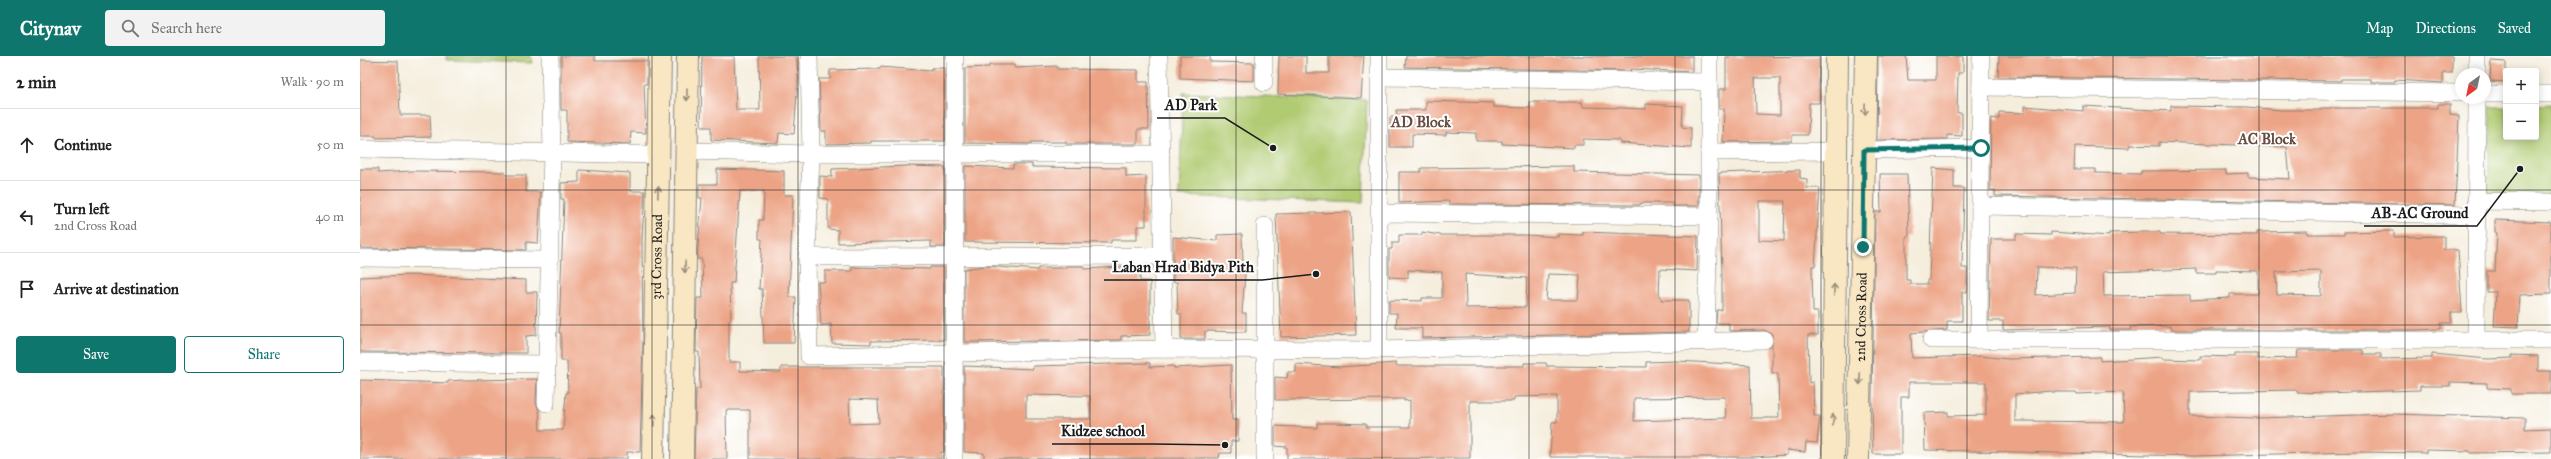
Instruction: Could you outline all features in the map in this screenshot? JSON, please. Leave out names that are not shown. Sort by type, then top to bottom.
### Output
[{"type":"street","points":[[546,403],[548,260],[552,152],[550,56]]},
{"type":"street","points":[[809,56],[811,154],[807,257],[809,356],[1164,350],[1379,350],[1706,340],[1764,340]]},
{"type":"street","points":[[954,459],[955,56]]},
{"type":"street","points":[[1159,56],[1164,350]]},
{"type":"street","points":[[1264,56],[1264,83]]},
{"type":"street","points":[[1379,56],[1379,350]]},
{"type":"street","points":[[1706,340],[1709,216],[1709,56]]},
{"type":"street","points":[[1832,459],[1837,56]]},
{"type":"street","name":"2nd Cross Road","points":[[1858,459],[1866,56]]},
{"type":"street","points":[[1979,340],[1981,56]]},
{"type":"street","points":[[2477,56],[2477,68]]},
{"type":"street","points":[[660,59],[687,59]]},
{"type":"street","name":"3rd Cross Road","points":[[653,459],[660,59]]},
{"type":"street","name":"3rd Cross Road","points":[[682,459],[687,59]]},
{"type":"street","points":[[1379,77],[1709,82]]},
{"type":"street","points":[[1836,80],[1866,81]]},
{"type":"street","points":[[1981,87],[2455,93]]},
{"type":"street","points":[[2491,94],[2503,94]]},
{"type":"street","points":[[2539,94],[2551,94]]},
{"type":"street","points":[[2476,340],[2477,104]]},
{"type":"street","points":[[1864,150],[1981,148]]},
{"type":"street","points":[[360,149],[659,154]]},
{"type":"street","points":[[687,151],[811,154],[1160,154]]},
{"type":"street","points":[[1709,152],[1836,151]]},
{"type":"street","points":[[1980,206],[2476,208],[2551,202]]},
{"type":"street","points":[[1380,212],[1709,216]]},
{"type":"street","points":[[1265,226],[1265,459]]},
{"type":"street","points":[[658,234],[686,234]]},
{"type":"street","points":[[1835,245],[1863,247]]},
{"type":"street","points":[[807,257],[1162,256]]},
{"type":"street","points":[[360,258],[548,260]]},
{"type":"street","points":[[1931,340],[2551,340]]},
{"type":"street","points":[[360,362],[546,364]]},
{"type":"green space","points":[[446,56],[531,56],[532,63],[446,60]]},
{"type":"green space","points":[[1183,93],[1367,100],[1363,203],[1179,196]]},
{"type":"green space","points":[[2551,105],[2551,202],[2488,201],[2490,107],[2503,107],[2503,140],[2539,140],[2539,106]]},
{"type":"building","points":[[561,56],[595,56],[595,61],[647,61],[647,84],[644,84],[646,133],[631,132],[630,144],[567,142],[567,110],[561,110]]},
{"type":"building","points":[[702,56],[734,56],[736,110],[760,110],[759,56],[796,56],[798,79],[794,134],[779,133],[778,143],[711,140],[711,127],[701,127]]},
{"type":"building","points":[[1180,56],[1210,56],[1210,62],[1254,63],[1254,81],[1180,78]]},
{"type":"building","points":[[1279,56],[1306,56],[1306,73],[1329,73],[1329,56],[1364,56],[1361,98],[1278,94]]},
{"type":"building","points":[[1406,56],[1692,56],[1692,72],[1630,69],[1631,71],[1405,67]]},
{"type":"building","points":[[1819,56],[1819,103],[1809,103],[1808,135],[1792,135],[1792,141],[1723,142],[1724,109],[1719,109],[1719,89],[1726,89],[1726,57]],"holes":[[[1755,78],[1780,78],[1780,115],[1756,114]]]},
{"type":"building","points":[[1878,56],[1906,56],[1908,80],[1936,80],[1936,56],[1963,56],[1963,73],[1958,73],[1957,113],[1962,113],[1962,136],[1947,135],[1947,139],[1877,140]]},
{"type":"building","points":[[1999,56],[2452,56],[2452,73],[2443,73],[2443,83],[2395,80],[2395,82],[2371,82],[2371,79],[2341,79],[2341,81],[1998,77]]},
{"type":"building","points":[[360,60],[398,61],[400,115],[430,115],[431,137],[376,138],[376,136],[360,136]]},
{"type":"building","points":[[2491,61],[2506,62],[2506,68],[2503,68],[2503,82],[2491,81]]},
{"type":"building","points":[[989,65],[1014,65],[1015,68],[1057,66],[1057,69],[1138,70],[1138,82],[1148,82],[1149,129],[1138,129],[1138,144],[1066,144],[1066,142],[1031,142],[1031,144],[965,143],[965,68],[989,67]]},
{"type":"building","points":[[880,67],[931,71],[931,68],[945,68],[945,141],[871,141],[871,143],[826,144],[826,131],[821,131],[819,79],[830,79],[830,70],[880,69]]},
{"type":"building","points":[[1426,101],[1494,103],[1494,107],[1530,108],[1530,102],[1582,102],[1583,107],[1646,109],[1646,104],[1683,106],[1682,127],[1691,128],[1691,148],[1620,143],[1620,140],[1583,139],[1583,145],[1574,145],[1574,148],[1502,144],[1502,141],[1476,141],[1476,133],[1446,132],[1446,135],[1412,134],[1412,147],[1390,147],[1390,117],[1397,117],[1396,110],[1426,110]]},
{"type":"building","points":[[2438,104],[2450,104],[2450,115],[2459,116],[2455,205],[1995,196],[1995,190],[1990,190],[1991,118],[1999,119],[1999,112],[2025,113],[2025,106],[2083,111],[2083,106],[2171,111],[2171,106],[2247,107],[2281,110],[2321,110],[2321,108],[2438,108]],"holes":[[[2159,142],[2287,147],[2290,179],[2248,177],[2248,173],[2226,174],[2226,170],[2141,171],[2141,174],[2096,173],[2096,169],[2074,169],[2075,146],[2129,148],[2129,145],[2159,146]]]},
{"type":"building","points":[[1013,164],[1032,164],[1032,167],[1126,168],[1126,177],[1146,176],[1146,226],[1137,226],[1137,240],[1111,240],[1111,243],[965,242],[965,166],[1013,168]]},
{"type":"building","points":[[906,166],[945,167],[945,247],[931,247],[931,241],[838,243],[838,230],[828,229],[828,199],[820,198],[820,176],[832,177],[832,169]]},
{"type":"building","points":[[1574,166],[1574,172],[1699,175],[1699,206],[1673,206],[1673,203],[1641,203],[1640,205],[1449,204],[1449,201],[1399,203],[1399,172],[1421,172],[1421,168]]},
{"type":"building","points":[[1933,168],[1954,170],[1954,188],[1964,188],[1962,268],[1967,268],[1967,292],[1962,292],[1962,321],[1947,321],[1947,330],[1911,333],[1912,358],[1980,356],[2008,359],[2100,357],[2100,361],[2163,357],[2163,359],[2200,360],[2200,356],[2235,357],[2235,354],[2258,354],[2258,359],[2297,358],[2298,350],[2363,350],[2363,354],[2381,354],[2381,359],[2432,358],[2432,354],[2488,359],[2512,358],[2512,355],[2538,356],[2538,371],[2551,371],[2551,394],[2511,394],[2511,389],[2487,388],[2487,383],[2450,382],[2450,386],[2420,386],[2420,390],[2323,393],[2297,392],[2297,390],[2190,392],[2190,416],[2256,418],[2394,414],[2525,418],[2525,429],[2551,428],[2551,452],[2470,453],[2470,451],[2426,450],[2426,453],[2358,452],[2194,456],[1925,450],[1924,413],[1948,412],[1948,416],[1986,415],[1986,382],[1909,382],[1909,397],[1901,397],[1901,454],[1873,454],[1872,397],[1875,212],[1881,212],[1880,174],[1907,174],[1909,237],[1906,237],[1906,280],[1910,280],[1910,284],[1927,284],[1927,280],[1929,280]],"holes":[[[2076,392],[2077,394],[2123,392],[2124,422],[2015,421],[2015,394]]]},
{"type":"building","points":[[360,169],[378,169],[378,173],[411,171],[505,172],[505,175],[526,175],[526,192],[541,192],[538,243],[526,242],[526,250],[360,248]]},
{"type":"building","points":[[717,169],[784,171],[784,195],[793,195],[789,297],[796,297],[794,343],[764,343],[762,289],[759,289],[762,239],[759,239],[759,220],[763,220],[764,191],[740,191],[734,283],[730,283],[731,320],[729,320],[729,362],[740,362],[740,371],[781,372],[781,367],[944,367],[944,452],[941,452],[941,459],[750,459],[750,410],[726,410],[727,459],[694,459],[696,389],[700,389],[699,352],[696,352],[697,298],[703,298],[702,259],[697,259],[702,198],[699,198],[699,184],[717,184]],"holes":[[[849,399],[878,400],[879,423],[850,424]]]},
{"type":"building","points":[[579,170],[630,173],[630,191],[645,191],[642,239],[643,340],[640,452],[627,452],[627,459],[360,459],[360,380],[448,383],[448,381],[464,380],[537,379],[536,403],[539,410],[540,430],[563,430],[566,393],[568,393],[567,361],[561,361],[561,333],[559,333],[564,199],[561,199],[561,183],[579,182]]},
{"type":"building","points":[[1800,170],[1800,178],[1807,179],[1807,188],[1820,188],[1815,266],[1812,266],[1813,312],[1818,312],[1818,335],[1808,335],[1809,383],[1813,382],[1814,416],[1820,416],[1817,443],[1806,442],[1805,452],[1787,450],[1787,455],[1753,457],[1550,457],[1552,422],[1557,422],[1557,396],[1514,397],[1514,401],[1470,401],[1470,458],[1287,459],[1287,447],[1275,446],[1275,426],[1317,428],[1317,423],[1335,423],[1366,424],[1366,427],[1410,427],[1410,400],[1275,400],[1275,377],[1287,378],[1288,372],[1296,372],[1296,364],[1340,367],[1396,363],[1396,366],[1524,366],[1524,363],[1546,363],[1547,366],[1646,367],[1646,362],[1676,361],[1750,365],[1751,418],[1779,418],[1778,373],[1772,373],[1772,334],[1764,330],[1729,331],[1729,323],[1716,323],[1717,310],[1722,310],[1719,173]],"holes":[[[1759,201],[1785,201],[1784,241],[1759,240]],[[1725,397],[1726,418],[1634,421],[1634,398]]]},
{"type":"building","points":[[1351,212],[1356,335],[1281,337],[1276,214]]},
{"type":"building","points":[[2495,220],[2551,222],[2551,294],[2520,295],[2518,327],[2494,326],[2496,292],[2487,292],[2487,271],[2495,271],[2497,233],[2495,232]]},
{"type":"building","points":[[2307,231],[2307,234],[2344,234],[2344,232],[2394,231],[2394,237],[2444,236],[2444,250],[2458,250],[2462,312],[2451,312],[2451,323],[2441,323],[2441,329],[2414,330],[2170,330],[2170,326],[2130,327],[2131,330],[2110,330],[2110,327],[2003,330],[2003,321],[1989,321],[1991,239],[2016,239],[2016,234],[2051,235],[2051,232],[2109,236],[2109,233],[2141,232],[2160,232],[2160,234],[2257,235],[2257,232]],"holes":[[[2037,267],[2076,268],[2075,293],[2036,295]],[[2196,269],[2196,273],[2216,273],[2216,270],[2258,271],[2258,294],[2230,294],[2230,298],[2190,300],[2190,295],[2104,296],[2103,272]],[[2321,271],[2321,296],[2277,295],[2276,272]]]},
{"type":"building","points":[[1422,232],[1440,235],[1527,235],[1558,237],[1558,234],[1583,235],[1583,232],[1698,236],[1697,271],[1660,269],[1659,296],[1661,296],[1661,300],[1689,300],[1689,332],[1422,338],[1422,328],[1396,328],[1397,313],[1389,313],[1389,300],[1422,301],[1422,298],[1442,298],[1442,272],[1408,270],[1408,278],[1389,277],[1389,249],[1392,249],[1392,243],[1399,243],[1399,235],[1422,235]],"holes":[[[1465,274],[1527,278],[1526,307],[1466,308]],[[1548,274],[1580,275],[1578,300],[1546,300]]]},
{"type":"building","points":[[1242,234],[1243,262],[1246,262],[1242,313],[1246,313],[1246,332],[1205,331],[1205,339],[1181,339],[1181,314],[1178,314],[1177,282],[1173,282],[1173,237],[1217,241],[1217,235]]},
{"type":"building","points":[[985,266],[1038,270],[1038,268],[1066,268],[1066,266],[1083,266],[1084,269],[1140,266],[1140,281],[1150,281],[1150,335],[1121,336],[1121,340],[964,342],[964,269]]},
{"type":"building","points":[[852,267],[930,269],[930,267],[944,267],[944,340],[871,341],[871,344],[832,343],[831,324],[821,325],[818,282],[825,282],[825,271],[852,271]]},
{"type":"building","points":[[411,275],[526,280],[526,292],[537,292],[536,335],[526,336],[526,353],[360,352],[360,277]]},
{"type":"building","points":[[1150,363],[1150,367],[1174,366],[1174,368],[1231,365],[1232,420],[1238,420],[1238,441],[1231,441],[1231,453],[1220,453],[1219,458],[984,459],[984,453],[964,452],[964,366],[1033,369],[1033,366]],"holes":[[[1026,395],[1090,396],[1090,419],[1026,419]]]},
{"type":"place","name":"AD Park","points":[[1273,148]]},
{"type":"place","name":"AB-AC Ground","points":[[2520,169]]},
{"type":"place","name":"Laban Hrad Bidya Pith","points":[[1316,274]]},
{"type":"place","name":"Kidzee school","points":[[1225,445]]},
{"type":"district","name":"AD Block","points":[[1421,122]]},
{"type":"district","name":"AC Block","points":[[2267,139]]},
{"type":"route","points":[[1863,247],[1864,150],[1981,148]]}]
